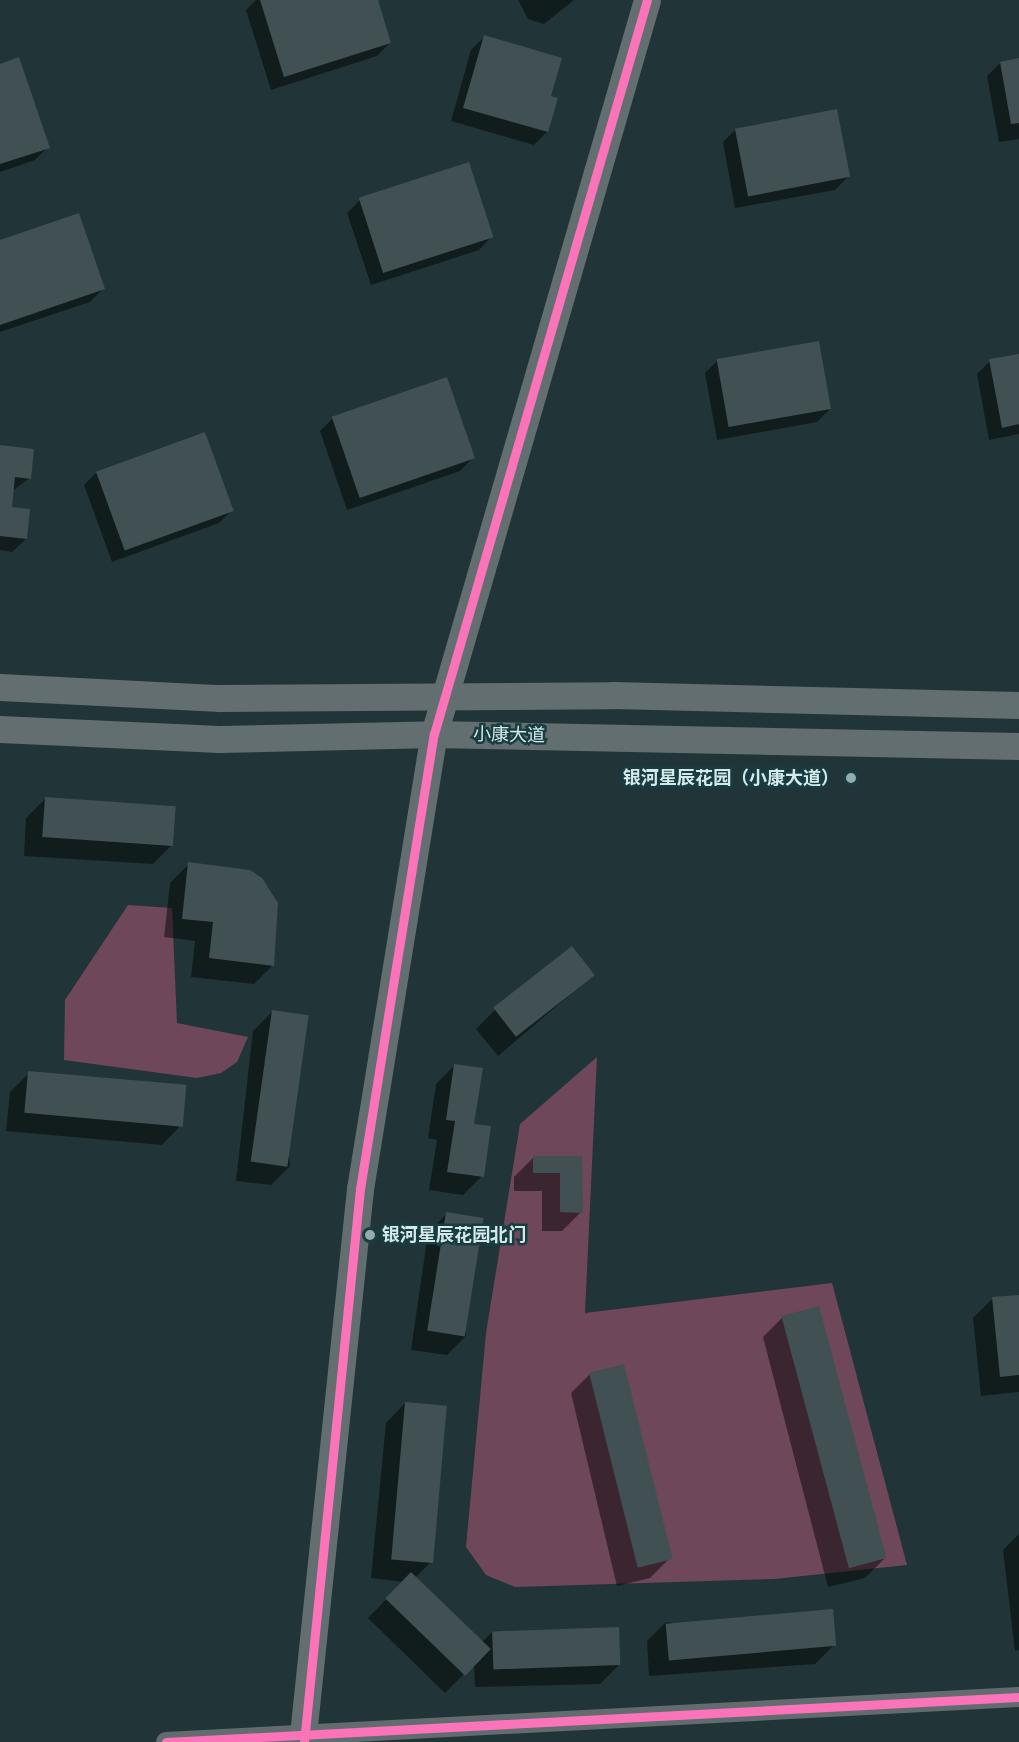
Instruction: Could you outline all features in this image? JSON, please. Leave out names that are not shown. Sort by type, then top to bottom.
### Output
[{"type":"main road","points":[[304,1738],[360,1190],[434,734],[647,0]]},
{"type":"main road","points":[[0,687],[220,698],[446,694],[1019,705]]},
{"type":"main road","name":"小康大道","points":[[0,729],[219,739],[434,734],[1019,746]]},
{"type":"street","points":[[166,1742],[304,1738],[1019,1697]]},
{"type":"shaded area","points":[[128,905],[172,908],[177,1023],[248,1037],[237,1062],[221,1073],[197,1078],[64,1060],[65,1000]]},
{"type":"shaded area","points":[[597,1057],[585,1313],[832,1283],[907,1565],[774,1579],[515,1587],[486,1575],[466,1547],[486,1333],[520,1124]]},
{"type":"building","points":[[260,0],[378,0],[391,43],[284,77]]},
{"type":"building","points":[[484,35],[562,58],[551,96],[558,98],[548,132],[463,108]]},
{"type":"building","points":[[19,57],[50,148],[0,164],[0,64]]},
{"type":"building","points":[[1019,58],[1019,123],[1011,124],[1000,62]]},
{"type":"building","points":[[837,109],[850,177],[748,197],[735,129]]},
{"type":"building","points":[[469,162],[493,237],[383,273],[359,198]]},
{"type":"building","points":[[79,213],[105,289],[0,325],[0,240]]},
{"type":"building","points":[[819,341],[831,409],[729,427],[717,359]]},
{"type":"building","points":[[1019,354],[1019,424],[1002,428],[989,359]]},
{"type":"building","points":[[447,377],[475,458],[360,498],[332,417]]},
{"type":"building","points":[[205,432],[234,511],[125,551],[96,472]]},
{"type":"building","points":[[0,445],[34,449],[31,479],[15,477],[12,507],[30,509],[27,539],[0,536]]},
{"type":"building","points":[[45,797],[176,806],[173,846],[42,837]]},
{"type":"building","points":[[188,862],[250,870],[262,878],[278,903],[274,966],[209,958],[213,922],[182,919]]},
{"type":"building","points":[[572,946],[595,975],[516,1037],[493,1008]]},
{"type":"building","points":[[272,1010],[309,1015],[287,1167],[251,1162]]},
{"type":"building","points":[[454,1064],[483,1068],[474,1124],[491,1126],[484,1177],[447,1172],[455,1121],[446,1120]]},
{"type":"building","points":[[28,1071],[186,1085],[183,1127],[24,1113]]},
{"type":"building","points":[[533,1156],[582,1156],[583,1213],[560,1212],[560,1173],[533,1173]]},
{"type":"building","points":[[446,1212],[484,1218],[465,1336],[427,1331]]},
{"type":"building","points":[[1019,1295],[1019,1375],[1000,1377],[992,1297]]},
{"type":"building","points":[[819,1306],[887,1558],[849,1568],[781,1316]]},
{"type":"building","points":[[624,1364],[673,1559],[638,1568],[589,1373]]},
{"type":"building","points":[[405,1402],[447,1406],[433,1563],[391,1559]]},
{"type":"building","points":[[411,1572],[491,1649],[465,1676],[385,1599]]},
{"type":"building","points":[[833,1609],[836,1646],[669,1661],[666,1624]]},
{"type":"building","points":[[619,1627],[620,1665],[493,1669],[492,1631]]},
{"type":"cycle path","points":[[304,1742],[360,1189],[434,734],[647,0]]},
{"type":"cycle path","points":[[166,1742],[1019,1697]]},
{"type":"place","name":"银河星辰花园（小康大道）","points":[[851,778]]},
{"type":"place","name":"银河星辰花园北门","points":[[370,1235]]}]
